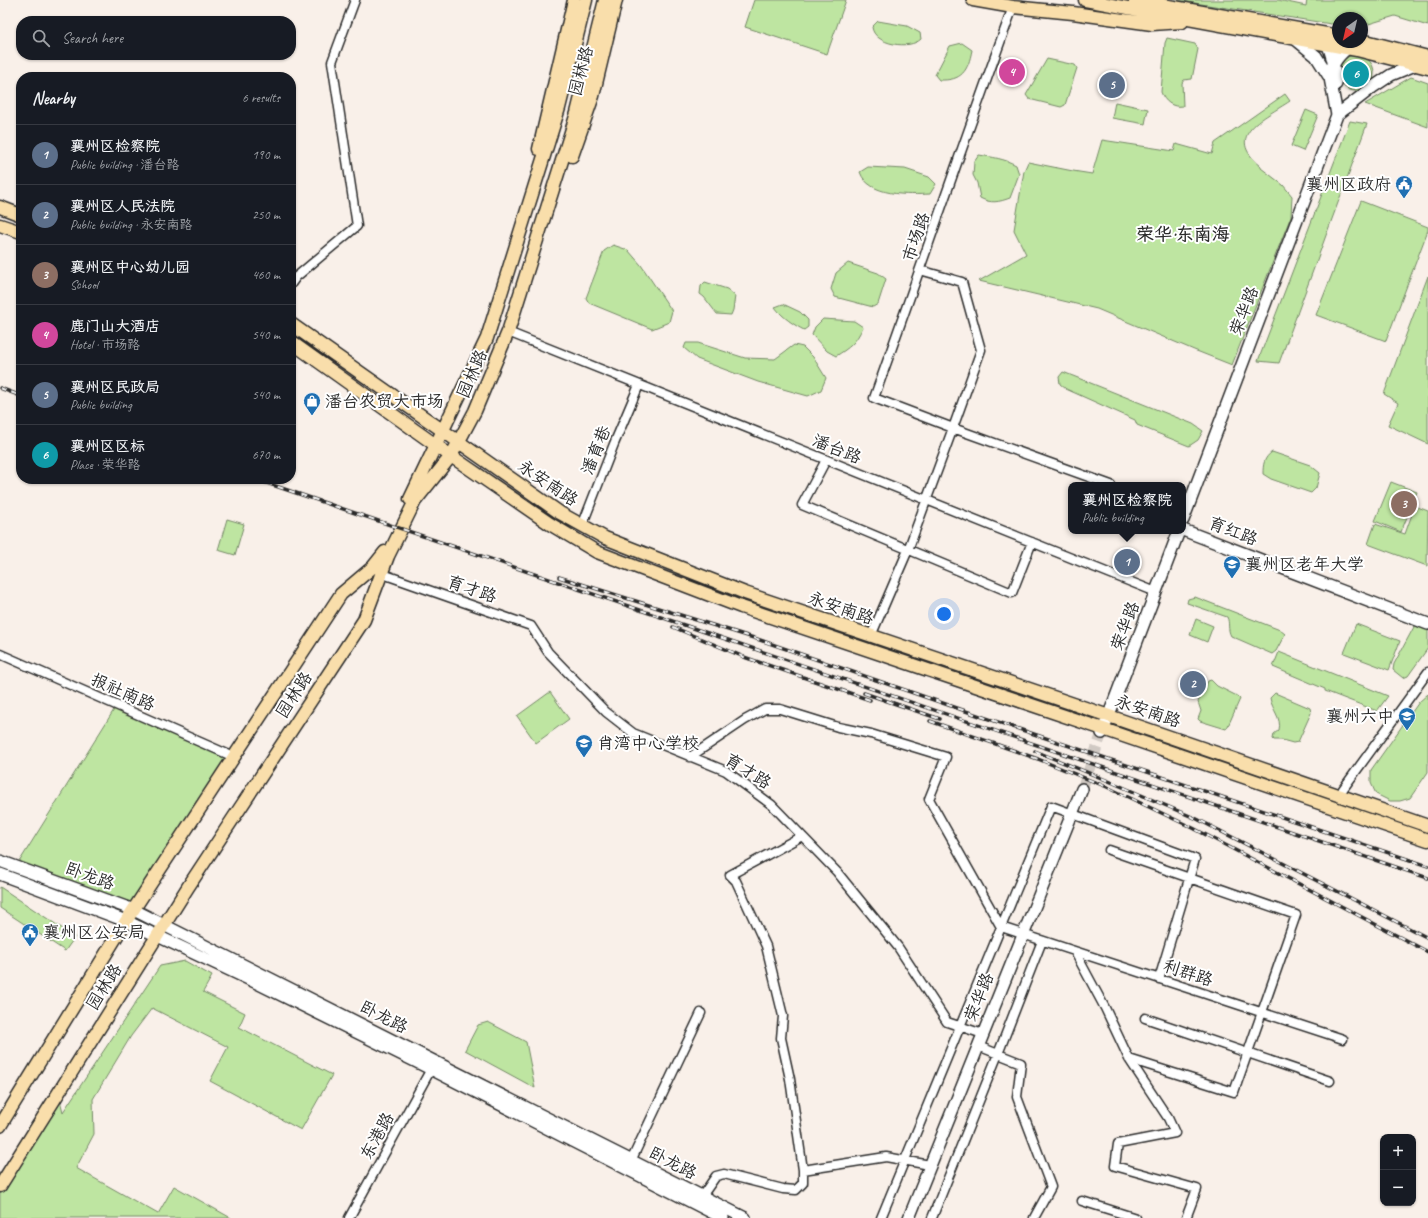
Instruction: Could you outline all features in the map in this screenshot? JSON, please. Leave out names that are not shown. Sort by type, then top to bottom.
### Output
[{"type":"main road","name":"园林路","points":[[535,184],[534,173],[574,0]]},
{"type":"main road","name":"园林路","points":[[0,1126],[126,921],[342,594],[373,567],[384,554],[444,431],[487,338],[560,108],[586,0]]},
{"type":"main road","name":"园林路","points":[[0,1186],[164,925],[364,620],[380,574],[415,501],[450,456],[475,411],[508,332],[577,113],[605,0]]},
{"type":"main road","name":"园林路","points":[[552,192],[569,164],[593,96],[616,0]]},
{"type":"main road","points":[[973,0],[1013,7],[1073,13],[1152,24],[1203,21]]},
{"type":"main road","points":[[1026,0],[1060,5],[1123,7]]},
{"type":"main road","points":[[1085,0],[1332,44]]},
{"type":"main road","points":[[1135,0],[1332,35]]},
{"type":"main road","points":[[1321,33],[1328,44],[1334,65],[1337,115]]},
{"type":"main road","points":[[1294,38],[1316,56],[1330,78],[1337,115]]},
{"type":"main road","points":[[1368,42],[1428,57]]},
{"type":"main road","points":[[1330,78],[1334,65],[1349,48]]},
{"type":"main road","points":[[1361,48],[1428,68]]},
{"type":"main road","points":[[1337,115],[1391,75],[1415,65]]},
{"type":"main road","name":"荣华路","points":[[1186,512],[1337,115]]},
{"type":"main road","points":[[0,208],[16,213]]},
{"type":"main road","points":[[0,225],[16,230]]},
{"type":"main road","name":"永安南路","points":[[296,327],[560,513],[604,538],[745,593],[1428,826]]},
{"type":"main road","name":"永安南路","points":[[296,346],[450,456],[550,524],[597,552],[741,608],[1428,840]]},
{"type":"main road","name":"育红路","points":[[1186,531],[1428,624]]},
{"type":"main road","name":"荣华路","points":[[1103,731],[1178,534]]},
{"type":"main road","name":"荣华路","points":[[908,1218],[1082,789]]},
{"type":"main road","name":"卧龙路","points":[[0,861],[134,910],[745,1218]]},
{"type":"main road","name":"卧龙路","points":[[0,874],[126,921],[306,1006],[723,1218]]},
{"type":"street","points":[[296,278],[356,226],[332,62],[355,0]]},
{"type":"street","name":"市场路","points":[[953,428],[874,398],[920,270],[968,129],[1013,7]]},
{"type":"street","points":[[871,636],[908,550],[981,350],[962,282],[920,270]]},
{"type":"street","name":"潘台路","points":[[508,332],[1156,592]]},
{"type":"street","name":"潘育巷","points":[[582,526],[639,385]]},
{"type":"street","points":[[953,428],[1103,482]]},
{"type":"street","points":[[826,460],[802,505],[1012,593],[1032,542]]},
{"type":"street","name":"育才路","points":[[380,574],[531,626],[548,652],[606,712],[633,733],[726,771],[772,804],[838,872],[898,947],[947,1022],[983,1034]]},
{"type":"street","name":"报社南路","points":[[0,654],[234,757]]},
{"type":"street","points":[[1343,789],[1428,672]]},
{"type":"street","points":[[690,757],[745,720],[765,709],[780,709],[838,727],[871,734],[946,757],[929,799],[1001,927]]},
{"type":"street","points":[[881,1218],[1052,806],[1196,859],[1159,979]]},
{"type":"street","points":[[702,1196],[716,1176],[724,1174],[783,1190],[796,1190],[802,1183],[803,1170],[790,1078],[781,1038],[783,1016],[782,1008],[766,946],[736,881],[730,875],[802,836]]},
{"type":"street","points":[[1109,850],[1296,915],[1234,1092],[1129,1059]]},
{"type":"street","name":"利群路","points":[[1001,927],[1343,1039]]},
{"type":"street","points":[[932,1218],[1042,941]]},
{"type":"street","points":[[1075,952],[1105,1008],[1129,1059],[1168,1118],[1176,1134],[1118,1144],[1115,1166],[1197,1189],[1186,1218]]},
{"type":"street","points":[[631,1161],[702,1013]]},
{"type":"street","points":[[1145,1018],[1330,1081]]},
{"type":"street","points":[[978,1046],[1022,1063],[1017,1097],[1051,1187],[1034,1218]]},
{"type":"street","name":"东港路","points":[[349,1218],[431,1069]]},
{"type":"street","points":[[803,1170],[886,1157],[930,1165]]},
{"type":"street","points":[[1082,1201],[1136,1218]]},
{"type":"green space","points":[[754,0],[846,0],[827,54],[745,27]]},
{"type":"green space","points":[[1175,0],[1278,0],[1306,6],[1307,0],[1428,0],[1428,26],[1395,16],[1368,24],[1368,12],[1332,12],[1332,24]]},
{"type":"green space","points":[[878,21],[907,26],[920,33],[921,39],[916,42],[901,45],[885,42],[874,33],[872,27]]},
{"type":"green space","points":[[1167,38],[1195,44],[1198,49],[1192,79],[1184,80],[1182,83],[1183,106],[1172,105],[1164,98],[1161,92],[1165,43]]},
{"type":"green space","points":[[962,43],[972,50],[966,69],[963,73],[953,79],[939,80],[935,75],[950,46]]},
{"type":"green space","points":[[1360,55],[1369,60],[1373,66],[1373,80],[1369,86],[1360,91],[1352,91],[1343,86],[1339,80],[1338,69],[1343,60],[1349,56]]},
{"type":"green space","points":[[1047,59],[1075,65],[1077,68],[1065,105],[1061,107],[1029,99],[1026,95]]},
{"type":"green space","points":[[1411,77],[1428,83],[1428,127],[1365,104]]},
{"type":"green space","points":[[1285,94],[1290,101],[1260,121],[1246,136],[1246,145],[1250,155],[1261,166],[1261,168],[1283,185],[1292,196],[1291,216],[1232,365],[1097,309],[979,281],[1026,254],[1014,230],[1024,171],[1028,162],[1092,174],[1102,140],[1174,151],[1176,144],[1212,154],[1215,143]]},
{"type":"green space","points":[[1115,102],[1148,109],[1145,124],[1112,118]]},
{"type":"green space","points":[[1306,110],[1318,115],[1303,151],[1291,146]]},
{"type":"green space","points":[[1350,121],[1367,124],[1279,363],[1258,361]]},
{"type":"green space","points":[[979,155],[994,157],[1016,165],[1019,174],[1010,198],[995,202],[980,198],[977,183],[973,175],[974,162]]},
{"type":"green space","points":[[868,167],[905,169],[929,177],[936,184],[930,194],[890,193],[872,186],[865,180],[860,172]]},
{"type":"green space","points":[[1361,201],[1428,227],[1386,341],[1316,315]]},
{"type":"green space","points":[[613,245],[628,250],[641,265],[672,311],[669,322],[652,329],[589,303],[586,298],[604,251]]},
{"type":"green space","points":[[848,263],[878,273],[886,279],[878,304],[873,307],[835,297],[831,289],[836,273]]},
{"type":"green space","points":[[1428,276],[1428,444],[1388,425],[1398,403],[1384,394]]},
{"type":"green space","points":[[705,282],[727,289],[735,296],[731,315],[717,314],[700,294],[701,286]]},
{"type":"green space","points":[[783,304],[800,312],[808,320],[808,327],[804,330],[781,314],[775,307]]},
{"type":"green space","points":[[823,319],[854,321],[863,327],[852,344],[836,356],[827,351],[812,335],[815,327]]},
{"type":"green space","points":[[686,343],[698,343],[745,358],[775,359],[794,345],[803,347],[813,357],[826,378],[821,390],[808,396],[758,382],[697,359],[684,348]]},
{"type":"green space","points":[[1063,372],[1193,424],[1203,431],[1198,440],[1189,446],[1137,425],[1135,420],[1066,389],[1060,384],[1059,377]]},
{"type":"green space","points":[[1272,452],[1310,465],[1320,473],[1316,488],[1311,493],[1271,479],[1263,474],[1264,462]]},
{"type":"green space","points":[[1391,482],[1417,492],[1401,532],[1375,521]]},
{"type":"green space","points":[[1415,506],[1428,511],[1427,566],[1368,544],[1375,524],[1405,534]]},
{"type":"green space","points":[[227,519],[244,524],[235,555],[218,550]]},
{"type":"green space","points":[[1195,597],[1280,630],[1285,634],[1276,651],[1272,654],[1231,636],[1227,617],[1187,603],[1188,599]]},
{"type":"green space","points":[[1196,619],[1213,626],[1207,642],[1190,635]]},
{"type":"green space","points":[[1356,624],[1400,641],[1389,670],[1344,653]]},
{"type":"green space","points":[[1417,624],[1428,628],[1428,648],[1408,676],[1403,678],[1393,670],[1394,664],[1415,625]]},
{"type":"green space","points":[[1279,652],[1388,696],[1377,711],[1325,691],[1325,689],[1273,667]]},
{"type":"green space","points":[[1211,680],[1217,686],[1240,699],[1226,729],[1200,721],[1198,719],[1201,711],[1198,702],[1208,681]]},
{"type":"green space","points":[[550,692],[569,719],[536,743],[517,716]]},
{"type":"green space","points":[[1275,693],[1310,708],[1311,713],[1298,742],[1293,743],[1273,739],[1274,734],[1279,730],[1280,726],[1270,698]]},
{"type":"green space","name":"襄州六中","points":[[1428,694],[1428,772],[1410,798],[1400,801],[1390,801],[1376,794],[1371,783],[1371,770],[1419,702]]},
{"type":"green space","points":[[117,705],[234,757],[134,910],[16,867]]},
{"type":"green space","points":[[0,887],[75,937],[65,951],[0,908]]},
{"type":"green space","points":[[185,961],[212,976],[203,992],[245,1013],[239,1027],[332,1075],[301,1130],[210,1081],[228,1047],[152,1008],[131,1036],[93,1099],[94,1134],[76,1168],[158,1214],[174,1186],[231,1218],[0,1218],[0,1186],[58,1092],[63,1112],[160,966]]},
{"type":"green space","points":[[488,1022],[526,1042],[535,1088],[465,1050],[478,1025]]},
{"type":"tunnel","points":[[1082,789],[1102,733]]},
{"type":"railway","points":[[0,388],[16,394]]},
{"type":"railway","points":[[270,484],[1428,878]]},
{"type":"railway","points":[[559,577],[757,639],[983,717],[1428,866]]},
{"type":"railway","points":[[673,627],[744,657],[870,700]]},
{"type":"railway","points":[[864,693],[940,719]]},
{"type":"railway","points":[[930,721],[1038,759],[1107,787],[1193,828],[1428,952]]},
{"type":"railway","points":[[1035,751],[1197,819],[1428,938]]},
{"type":"place","name":"鹿门山大酒店","points":[[1012,72]]},
{"type":"place","name":"襄州区区标","points":[[1356,74]]},
{"type":"place","name":"襄州区民政局","points":[[1112,85]]},
{"type":"place","name":"襄州区政府","points":[[1404,199]]},
{"type":"place","name":"潘台农贸大市场","points":[[312,416]]},
{"type":"place","name":"襄州区中心幼儿园","points":[[1404,504]]},
{"type":"place","name":"襄州区检察院","points":[[1127,562]]},
{"type":"place","name":"襄州区老年大学","points":[[1232,579]]},
{"type":"place","name":"襄州区人民法院","points":[[1193,684]]},
{"type":"place","name":"襄州六中","points":[[1407,731]]},
{"type":"place","name":"肖湾中心学校","points":[[584,758]]},
{"type":"place","name":"襄州区公安局","points":[[30,947]]},
{"type":"district","name":"荣华·东南海","points":[[1183,234]]}]
